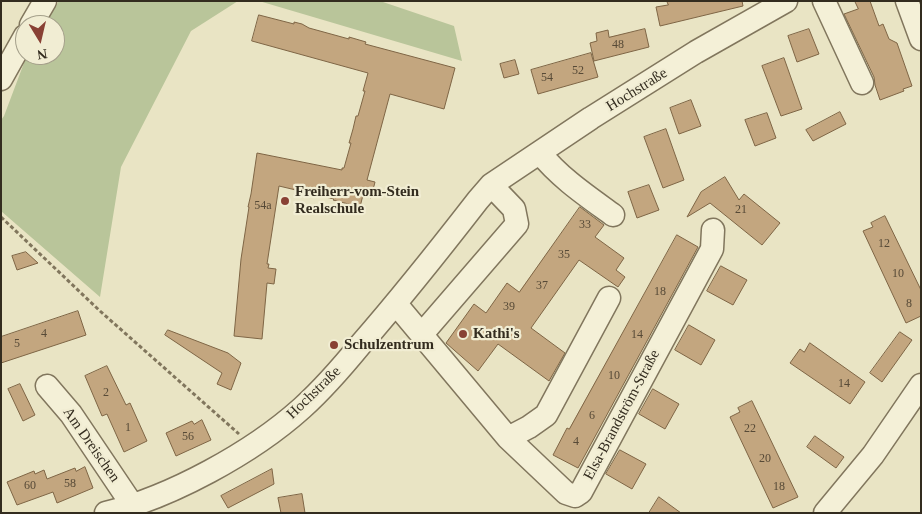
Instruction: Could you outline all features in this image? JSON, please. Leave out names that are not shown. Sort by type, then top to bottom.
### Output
[{"type":"street","points":[[37,15],[45,1]]},
{"type":"street","name":"Hochstraße","points":[[106,513],[133,506],[194,480],[254,446],[302,408],[346,361],[396,304],[491,185],[696,52],[786,1]]},
{"type":"street","points":[[824,1],[862,82]]},
{"type":"street","points":[[907,1],[921,38]]},
{"type":"street","points":[[1,79],[15,54]]},
{"type":"street","points":[[540,153],[550,166],[570,183],[613,215]]},
{"type":"street","points":[[422,334],[517,224],[514,209],[491,185]]},
{"type":"street","name":"Elsa-Brandström-Straße","points":[[396,304],[508,438],[566,492],[575,496],[581,492],[712,249],[713,230]]},
{"type":"street","points":[[508,438],[546,415],[609,298]]},
{"type":"street","points":[[825,513],[873,456],[921,385]]},
{"type":"street","name":"Am Dreischen","points":[[47,386],[72,414],[133,506]]},
{"type":"path","points":[[1,217],[100,311],[254,446]]},
{"type":"green space","points":[[59,1],[238,1],[191,31],[121,167],[100,297],[1,211],[1,120],[23,65],[65,65],[65,15],[50,15]]},
{"type":"green space","points":[[259,1],[380,1],[454,26],[462,61]]},
{"type":"building","points":[[667,1],[742,1],[743,6],[660,26],[656,7],[668,5]]},
{"type":"building","points":[[855,1],[870,1],[879,26],[883,24],[889,39],[897,43],[912,86],[903,89],[904,91],[880,100],[874,77],[844,14],[858,9]]},
{"type":"building","points":[[259,15],[294,24],[294,22],[302,24],[309,28],[349,39],[349,37],[366,42],[365,44],[455,68],[444,109],[390,94],[367,180],[375,182],[371,198],[363,195],[360,207],[279,186],[267,264],[269,264],[268,268],[276,269],[274,284],[267,283],[262,339],[234,336],[241,259],[257,153],[342,170],[351,143],[349,143],[356,116],[358,116],[365,91],[363,91],[368,73],[252,41]]},
{"type":"building","points":[[645,29],[649,47],[594,61],[590,43],[597,41],[596,33],[608,30],[609,37]]},
{"type":"building","points":[[809,29],[819,54],[797,62],[788,36]]},
{"type":"building","points":[[591,53],[598,77],[538,94],[531,70]]},
{"type":"building","points":[[784,58],[802,109],[781,116],[762,66]]},
{"type":"building","points":[[515,60],[519,74],[504,78],[500,64]]},
{"type":"building","points":[[691,100],[701,126],[679,134],[670,108]]},
{"type":"building","points":[[840,112],[846,124],[813,141],[806,130]]},
{"type":"building","points":[[767,113],[776,138],[755,146],[745,120]]},
{"type":"building","points":[[666,129],[684,180],[663,188],[644,137]]},
{"type":"building","points":[[725,177],[739,200],[744,194],[780,223],[762,245],[710,203],[687,217],[701,192]]},
{"type":"building","points":[[649,185],[659,210],[637,218],[628,192]]},
{"type":"building","points":[[580,207],[604,225],[595,237],[624,258],[616,270],[625,277],[618,287],[579,260],[531,328],[565,353],[549,381],[498,344],[478,371],[446,343],[474,304],[486,313],[507,283],[519,292]]},
{"type":"building","points":[[885,216],[921,290],[921,316],[906,323],[863,231],[873,227],[871,223]]},
{"type":"building","points":[[677,235],[698,247],[578,468],[553,455]]},
{"type":"building","points":[[26,252],[38,263],[17,270],[12,256]]},
{"type":"building","points":[[721,266],[747,280],[733,305],[707,291]]},
{"type":"building","points":[[78,311],[86,335],[1,363],[1,337]]},
{"type":"building","points":[[689,325],[715,340],[701,365],[675,350]]},
{"type":"building","points":[[168,330],[228,353],[241,363],[231,390],[217,384],[222,373],[165,335]]},
{"type":"building","points":[[900,332],[912,340],[882,382],[870,373]]},
{"type":"building","points":[[810,343],[865,382],[850,404],[790,363],[800,349],[804,352]]},
{"type":"building","points":[[107,366],[126,405],[130,403],[147,441],[124,452],[107,414],[102,416],[85,376]]},
{"type":"building","points":[[20,384],[35,415],[23,421],[8,389]]},
{"type":"building","points":[[653,389],[679,404],[665,429],[639,414]]},
{"type":"building","points":[[752,401],[798,497],[773,508],[730,417],[740,412],[738,408]]},
{"type":"building","points":[[202,420],[211,440],[176,456],[166,433],[192,421],[194,424]]},
{"type":"building","points":[[815,436],[844,457],[836,468],[807,447]]},
{"type":"building","points":[[620,450],[646,464],[632,489],[606,474]]},
{"type":"building","points":[[85,467],[93,488],[57,503],[53,492],[17,505],[7,482],[34,471],[35,474],[44,470],[47,479],[75,468],[76,471]]},
{"type":"building","points":[[272,469],[274,484],[228,508],[221,496]]},
{"type":"building","points":[[302,494],[305,513],[281,513],[278,498]]},
{"type":"building","points":[[659,497],[681,513],[649,513]]},
{"type":"place","name":"Freiherr-vom-Stein Realschule","points":[[285,201]]},
{"type":"place","name":"Kathi's","points":[[463,334]]},
{"type":"place","name":"Schulzentrum","points":[[334,345]]}]
